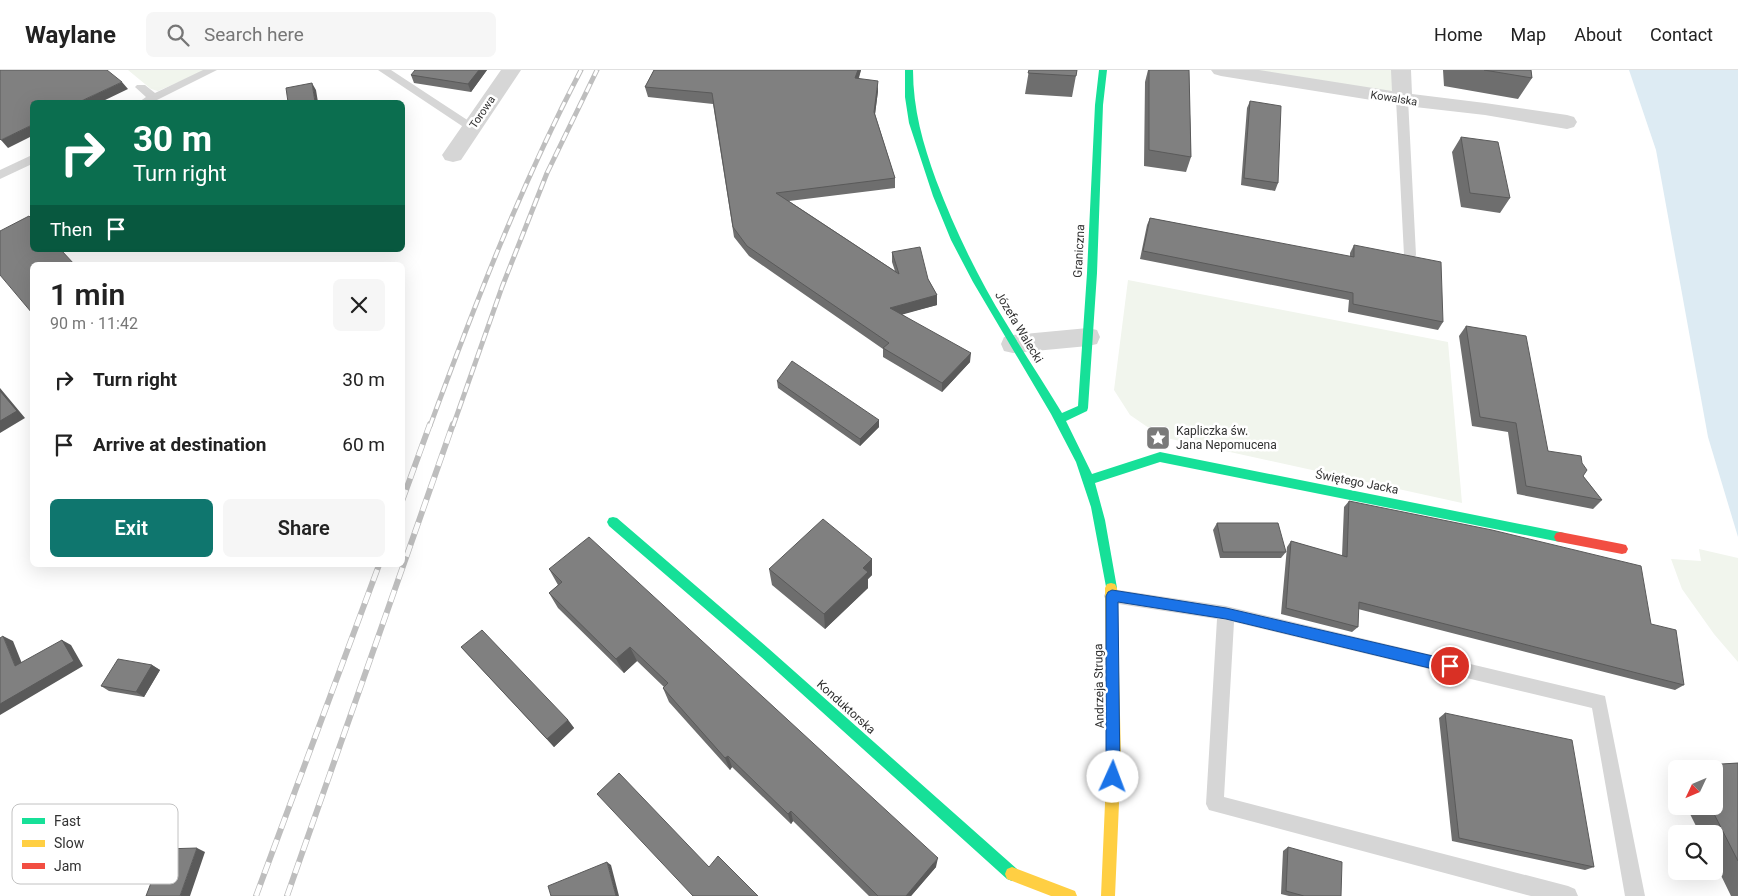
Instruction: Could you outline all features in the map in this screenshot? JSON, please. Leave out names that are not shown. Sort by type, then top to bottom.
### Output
[{"type":"street","name":"Torowa","points":[[453,155],[511,70]]},
{"type":"street","name":"Józefa Walecki","points":[[909,70],[908,89],[917,140],[941,208],[972,274],[1060,419],[1089,480],[1101,524],[1112,596]]},
{"type":"street","name":"Graniczna","points":[[1060,419],[1083,408],[1102,70]]},
{"type":"street","name":"Kowalska","points":[[1221,70],[1402,99],[1567,122]]},
{"type":"street","points":[[1401,70],[1402,99]]},
{"type":"street","points":[[1013,344],[1088,337]]},
{"type":"street","name":"Świętego Jacka","points":[[1089,480],[1160,457],[1622,549]]},
{"type":"street","name":"Konduktorska","points":[[613,522],[764,652],[1014,876],[1070,896]]},
{"type":"street","name":"Andrzeja Struga","points":[[1108,896],[1114,757],[1112,596]]},
{"type":"lane","points":[[141,87],[150,100],[212,70]]},
{"type":"lane","points":[[384,70],[472,127]]},
{"type":"lane","points":[[1402,99],[1410,255]]},
{"type":"lane","points":[[0,175],[30,160]]},
{"type":"lane","points":[[1112,596],[1226,613],[1599,702],[1635,896]]},
{"type":"lane","points":[[1226,613],[1215,804],[1568,896]]},
{"type":"shaded area","points":[[128,70],[206,70],[158,91],[151,89]]},
{"type":"shaded area","points":[[1221,70],[1401,70],[1402,99]]},
{"type":"shaded area","points":[[1629,70],[1738,70],[1738,537],[1708,437],[1656,150]]},
{"type":"shaded area","points":[[1128,280],[1448,342],[1462,503],[1162,437],[1130,415],[1114,390]]},
{"type":"shaded area","points":[[1699,549],[1738,558],[1738,662],[1714,634],[1682,589],[1671,559],[1701,561]]},
{"type":"building","points":[[0,70],[107,70],[122,82],[83,100],[30,100],[30,126],[0,139]]},
{"type":"building","points":[[415,70],[479,70],[468,84],[411,75]]},
{"type":"building","points":[[654,70],[858,70],[855,78],[878,81],[874,112],[895,178],[776,193],[899,274],[892,252],[920,247],[928,279],[937,295],[890,308],[971,353],[942,383],[883,348],[889,343],[747,246],[733,227],[712,93],[645,87]]},
{"type":"building","points":[[1029,70],[1077,70],[1076,76],[1028,73]]},
{"type":"building","points":[[1149,70],[1189,70],[1191,157],[1149,150]]},
{"type":"building","points":[[1484,70],[1531,70],[1532,78]]},
{"type":"building","points":[[312,83],[315,100],[288,100],[286,88]]},
{"type":"building","points":[[1250,101],[1281,106],[1278,183],[1244,178]]},
{"type":"building","points":[[1461,137],[1498,142],[1510,198],[1470,193]]},
{"type":"building","points":[[29,216],[30,252],[63,252],[72,262],[30,262],[30,311],[0,275],[0,231]]},
{"type":"building","points":[[1150,218],[1354,257],[1354,245],[1441,262],[1443,322],[1353,304],[1353,293],[1143,251]]},
{"type":"building","points":[[1466,326],[1526,336],[1548,451],[1581,456],[1582,463],[1587,470],[1583,476],[1602,500],[1526,486],[1516,423],[1480,417]]},
{"type":"building","points":[[792,361],[879,420],[860,439],[777,381]]},
{"type":"building","points":[[0,391],[17,411],[0,421]]},
{"type":"building","points":[[1349,501],[1492,530],[1641,566],[1651,624],[1676,630],[1684,685],[1359,602],[1358,627],[1286,608],[1291,541],[1347,557]]},
{"type":"building","points":[[823,519],[872,559],[863,568],[868,572],[824,614],[769,569]]},
{"type":"building","points":[[1217,523],[1278,523],[1286,552],[1223,552]]},
{"type":"building","points":[[589,537],[938,858],[906,896],[878,896],[791,811],[788,814],[728,756],[725,758],[663,688],[668,683],[630,647],[616,659],[549,593],[562,582],[549,569]]},
{"type":"building","points":[[482,630],[568,720],[547,739],[461,647]]},
{"type":"building","points":[[3,636],[15,666],[62,640],[74,661],[0,704],[0,638]]},
{"type":"building","points":[[118,659],[152,665],[136,692],[101,686]]},
{"type":"building","points":[[1445,713],[1572,740],[1594,867],[1459,838]]},
{"type":"building","points":[[1738,763],[1738,861],[1723,832],[1723,825],[1720,825],[1715,815],[1723,815],[1723,764]]},
{"type":"building","points":[[619,773],[709,867],[718,856],[758,896],[693,896],[597,794]]},
{"type":"building","points":[[1288,847],[1342,862],[1341,896],[1304,896],[1286,891]]},
{"type":"building","points":[[197,848],[180,896],[146,896],[151,884],[178,884],[178,849]]},
{"type":"building","points":[[607,862],[616,896],[551,896],[548,886]]},
{"type":"railway","points":[[430,426],[500,245],[538,157],[581,70]]},
{"type":"railway","points":[[453,426],[502,287],[547,173],[597,70]]},
{"type":"railway","points":[[405,493],[430,424]]},
{"type":"railway","points":[[405,560],[453,424]]},
{"type":"railway","points":[[256,896],[378,567]]},
{"type":"railway","points":[[287,896],[403,567]]},
{"type":"traffic: fast","points":[[909,70],[911,110],[937,196],[956,240],[978,282],[1001,324],[1055,411],[1082,462],[1097,507],[1111,588]]},
{"type":"traffic: fast","points":[[1060,419],[1083,408],[1092,273],[1099,105],[1103,70]]},
{"type":"traffic: fast","points":[[1089,480],[1160,457],[1560,537]]},
{"type":"traffic: fast","points":[[613,522],[764,652],[1012,874]]},
{"type":"traffic: slow","points":[[1108,896],[1114,757],[1111,588]]},
{"type":"traffic: slow","points":[[1012,874],[1070,896]]},
{"type":"traffic: jam","points":[[1560,537],[1622,549]]},
{"type":"place","name":"Kapliczka św. Jana Nepomucena","points":[[1158,438]]},
{"type":"route","points":[[1113,777],[1112,596],[1226,613],[1450,666]]}]
